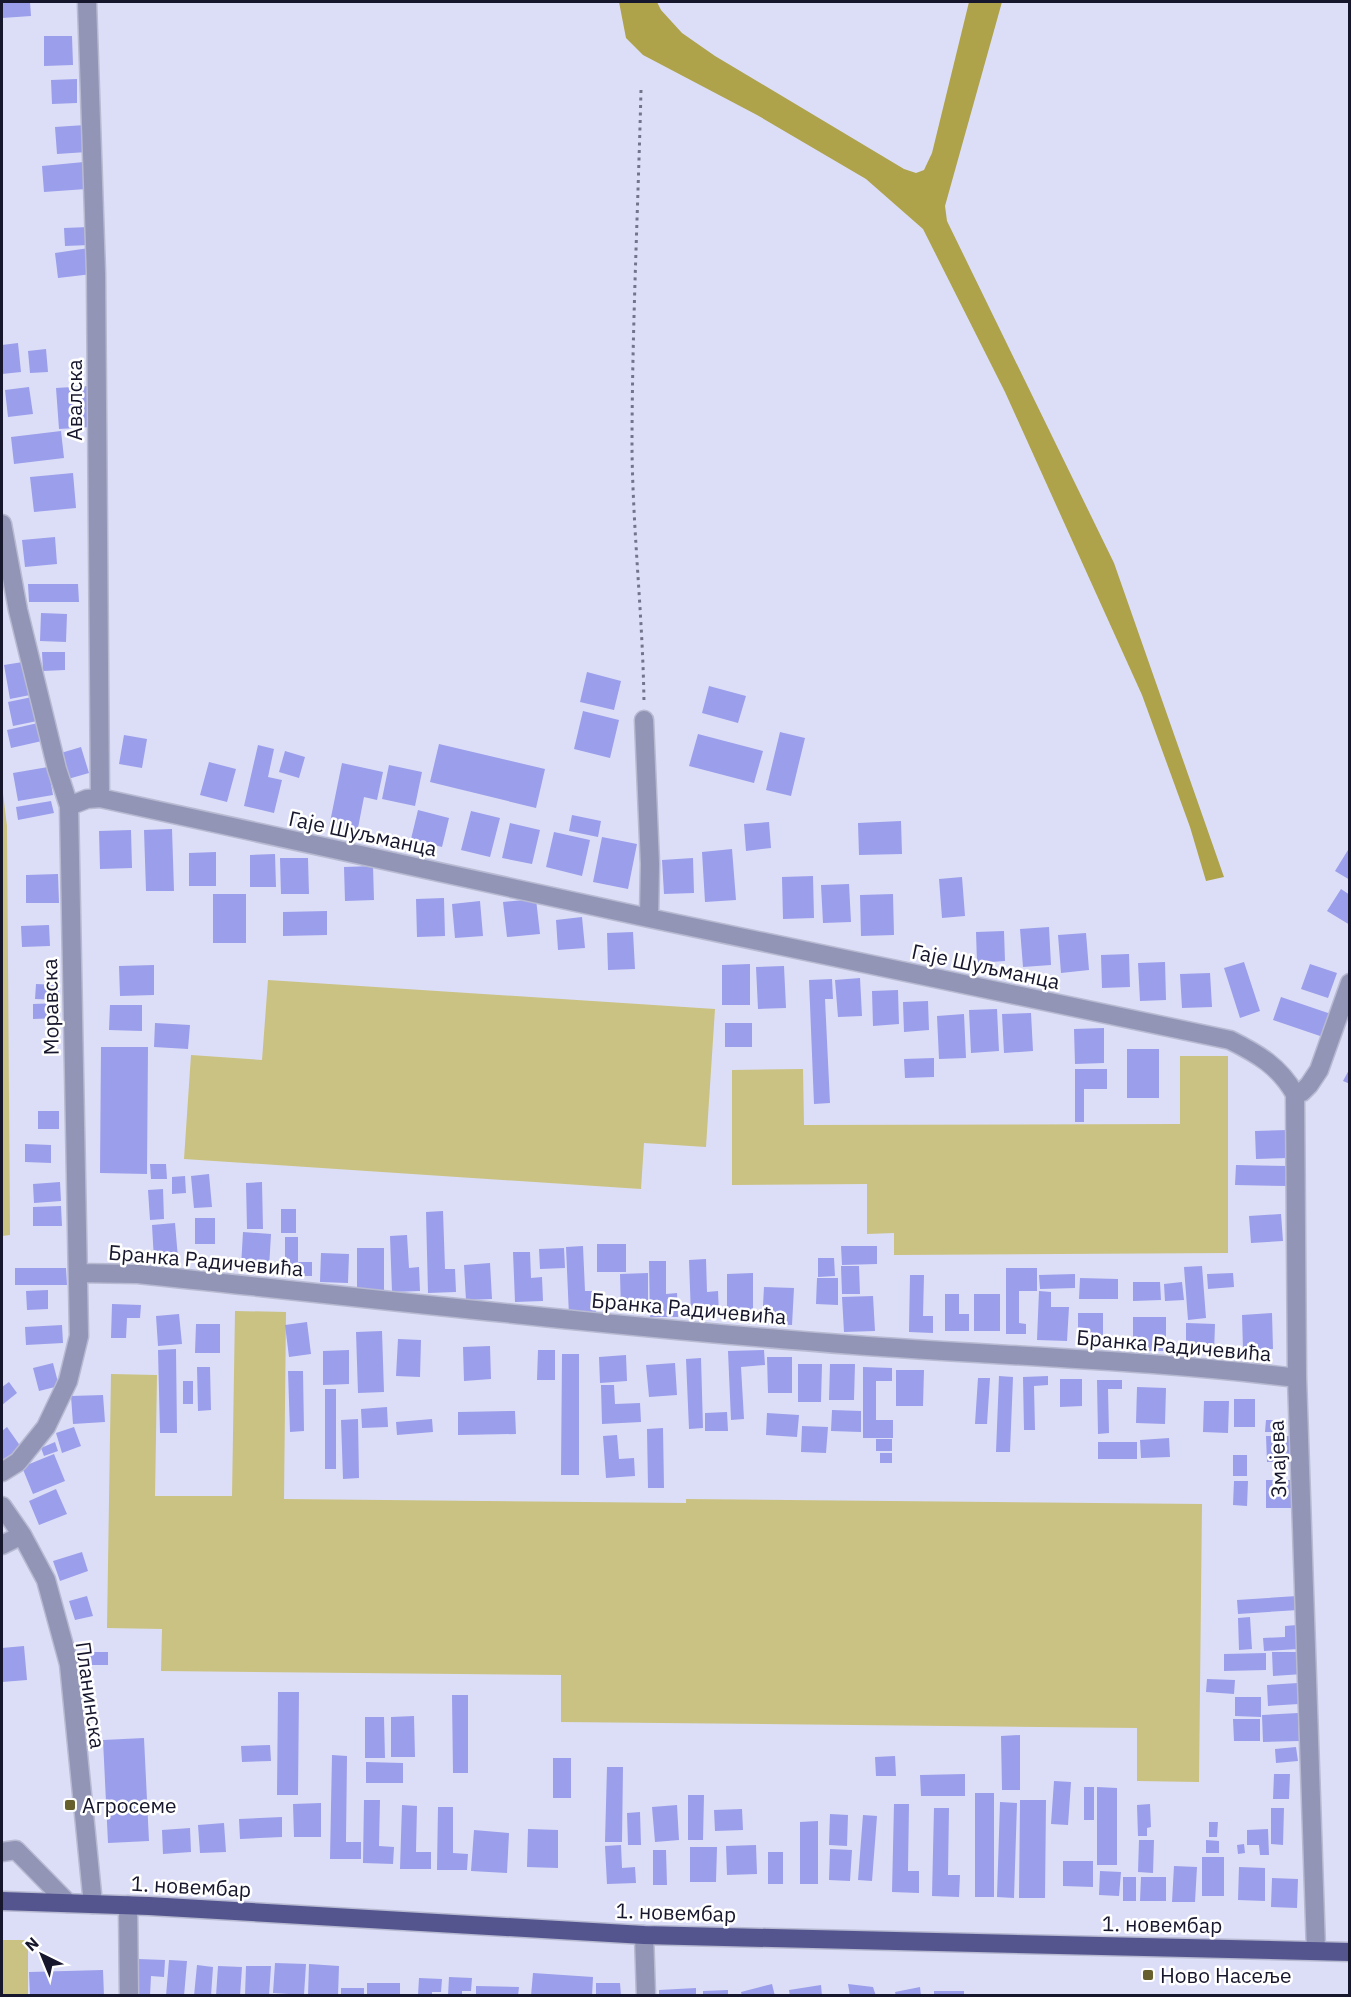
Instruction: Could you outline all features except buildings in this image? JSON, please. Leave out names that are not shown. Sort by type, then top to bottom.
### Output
[{"type":"main road","name":"1. новембар","points":[[2,1901],[128,1905],[644,1935],[1350,1952]]},
{"type":"street","name":"Авалска","points":[[87,2],[96,273],[100,798]]},
{"type":"street","name":"Моравска","points":[[2,524],[18,610],[57,769],[69,806],[79,1336],[68,1381],[46,1427],[18,1462],[2,1472]]},
{"type":"street","points":[[644,720],[650,864],[649,918]]},
{"type":"street","name":"Гаје Шуљманца","points":[[69,806],[87,799],[100,798],[649,918],[1230,1040],[1257,1053],[1287,1080],[1295,1094]]},
{"type":"street","points":[[1295,1094],[1302,1092],[1309,1085],[1319,1070],[1350,983]]},
{"type":"street","name":"Змајева","points":[[1295,1094],[1297,1378],[1316,1950]]},
{"type":"street","name":"Бранка Радичевића","points":[[78,1273],[138,1274],[590,1322],[830,1343],[1134,1362],[1297,1378]]},
{"type":"street","name":"Планинска","points":[[2,1506],[22,1535],[46,1580],[69,1664],[93,1904]]},
{"type":"street","points":[[2,1545],[22,1535]]},
{"type":"street","points":[[2,1852],[16,1850],[68,1903]]},
{"type":"street","points":[[128,1905],[129,1995]]},
{"type":"street","points":[[644,1935],[646,1995]]},
{"type":"path","points":[[641,90],[632,450],[641,603],[644,720]]},
{"type":"shaded area","points":[[619,2],[657,2],[661,10],[682,33],[715,56],[904,169],[916,173],[924,170],[932,153],[969,2],[1002,2],[945,206],[947,221],[1114,563],[1224,877],[1206,881],[1190,827],[1142,695],[1005,392],[923,229],[866,179],[757,115],[643,55],[626,38]]},
{"type":"shaded area","points":[[2,785],[7,826],[10,1235],[2,1236]]},
{"type":"shaded area","points":[[268,980],[715,1009],[706,1147],[644,1143],[641,1189],[184,1159],[191,1055],[262,1060]]},
{"type":"shaded area","points":[[1180,1056],[1228,1056],[1228,1253],[894,1255],[894,1233],[867,1234],[867,1184],[732,1185],[732,1070],[803,1069],[804,1125],[1180,1124]]},
{"type":"shaded area","points":[[235,1311],[286,1312],[284,1499],[686,1503],[686,1499],[1202,1504],[1199,1782],[1137,1781],[1137,1728],[561,1722],[561,1675],[161,1671],[162,1629],[107,1628],[111,1374],[157,1375],[155,1496],[232,1496]]},
{"type":"shaded area","points":[[2,1940],[28,1940],[28,1995],[2,1995]]},
{"type":"place","name":"Агросеме","points":[[70,1805]]},
{"type":"place","name":"Ново Насеље","points":[[1148,1975]]}]
